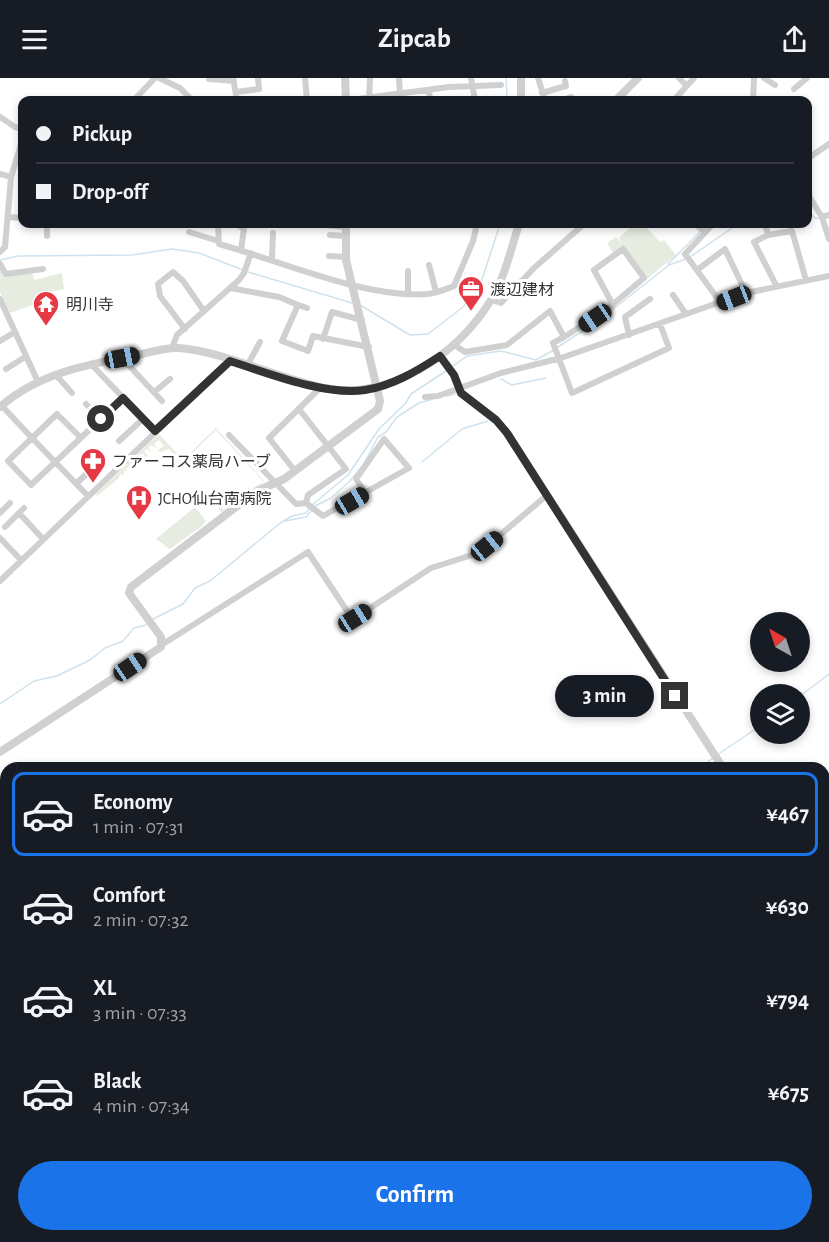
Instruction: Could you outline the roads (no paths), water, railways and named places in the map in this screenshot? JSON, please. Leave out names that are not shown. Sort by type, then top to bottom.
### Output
[{"type":"street","points":[[138,96],[155,78]]},
{"type":"street","points":[[159,78],[180,88],[188,96]]},
{"type":"street","points":[[236,92],[259,89],[258,78]]},
{"type":"street","points":[[305,78],[307,96]]},
{"type":"street","points":[[345,78],[347,96]]},
{"type":"street","points":[[369,96],[370,78]]},
{"type":"street","points":[[399,78],[404,96]]},
{"type":"street","points":[[521,78],[521,96]]},
{"type":"street","points":[[538,78],[543,96]]},
{"type":"street","points":[[620,96],[638,78]]},
{"type":"street","points":[[679,78],[687,86]]},
{"type":"street","points":[[678,96],[694,78]]},
{"type":"street","points":[[753,96],[754,78]]},
{"type":"street","points":[[764,78],[775,85]]},
{"type":"street","points":[[794,89],[807,78]]},
{"type":"street","points":[[209,79],[234,80],[236,96]]},
{"type":"street","points":[[542,93],[566,86],[565,81]]},
{"type":"street","points":[[408,96],[471,82],[501,85]]},
{"type":"street","points":[[429,90],[430,96]]},
{"type":"street","points":[[0,117],[18,128]]},
{"type":"street","points":[[812,156],[829,145]]},
{"type":"street","points":[[3,250],[11,177],[18,154]]},
{"type":"street","points":[[0,174],[11,177]]},
{"type":"street","points":[[812,200],[824,217],[829,239]]},
{"type":"street","points":[[8,217],[18,218]]},
{"type":"street","points":[[47,228],[47,236]]},
{"type":"street","points":[[218,228],[218,241]]},
{"type":"street","points":[[241,250],[243,228]]},
{"type":"street","points":[[189,232],[218,241],[219,244],[352,284],[408,294],[436,292],[454,286],[459,279],[476,228]]},
{"type":"street","points":[[88,496],[1,406],[14,394],[38,382],[91,364],[172,348],[230,361],[321,387],[352,391],[395,382],[440,356],[491,300],[518,228]]},
{"type":"street","points":[[491,300],[501,303],[534,268],[579,228]]},
{"type":"street","points":[[766,228],[768,235]]},
{"type":"street","points":[[163,644],[161,637],[129,593],[129,589],[258,491],[295,471],[378,409],[380,401],[369,347],[346,257],[346,229],[330,235]]},
{"type":"street","points":[[701,229],[685,254],[721,303]]},
{"type":"street","points":[[776,285],[754,242],[768,235],[792,231],[806,280]]},
{"type":"street","points":[[272,259],[273,233]]},
{"type":"street","points":[[613,304],[594,270],[623,249],[644,278],[613,304],[553,343],[561,358],[572,393],[669,348],[660,324]]},
{"type":"street","points":[[697,270],[725,249],[747,293]]},
{"type":"street","points":[[172,348],[177,335],[230,288],[246,270],[251,253]]},
{"type":"street","points":[[329,256],[346,257]]},
{"type":"street","points":[[0,264],[6,274],[43,269]]},
{"type":"street","points":[[429,265],[436,292]]},
{"type":"street","points":[[408,271],[408,294]]},
{"type":"street","points":[[185,329],[160,296],[158,284],[173,272],[183,281],[204,311]]},
{"type":"street","points":[[424,397],[438,396],[501,374],[561,358],[747,293],[776,285],[829,276]]},
{"type":"street","points":[[230,288],[279,297],[307,308]]},
{"type":"street","points":[[673,295],[686,314]]},
{"type":"street","points":[[0,299],[2,310],[38,382]]},
{"type":"street","points":[[629,335],[625,317],[650,299]]},
{"type":"street","points":[[298,305],[282,341],[308,351],[313,336],[369,347]]},
{"type":"street","points":[[453,344],[465,352],[507,345],[550,310],[564,337]]},
{"type":"street","points":[[323,339],[332,312],[362,320]]},
{"type":"street","points":[[0,341],[15,333]]},
{"type":"street","points":[[247,366],[260,342]]},
{"type":"street","points":[[440,356],[469,400],[496,420],[719,762]]},
{"type":"street","points":[[6,369],[26,357]]},
{"type":"street","points":[[122,358],[162,400]]},
{"type":"street","points":[[0,580],[230,361]]},
{"type":"street","points":[[91,364],[155,431]]},
{"type":"street","points":[[56,375],[72,393]]},
{"type":"street","points":[[154,392],[170,379]]},
{"type":"street","points":[[295,471],[269,438],[321,387]]},
{"type":"street","points":[[81,438],[57,414],[8,460],[31,485],[56,462],[123,398]]},
{"type":"street","points":[[86,404],[101,419]]},
{"type":"street","points":[[299,409],[346,469],[308,495],[307,504]]},
{"type":"street","points":[[119,441],[143,419]]},
{"type":"street","points":[[229,435],[296,504],[307,504],[323,516],[365,493],[409,468],[384,439],[356,479],[365,493]]},
{"type":"street","points":[[77,483],[102,459]]},
{"type":"street","points":[[0,752],[163,644],[308,552],[351,617],[355,618],[431,568],[479,550],[546,496]]},
{"type":"street","points":[[0,513],[10,503]]},
{"type":"street","points":[[5,527],[22,511],[43,539]]},
{"type":"street","points":[[0,538],[21,560]]},
{"type":"waterway","points":[[506,78],[507,96]]},
{"type":"waterway","points":[[812,215],[821,219]]},
{"type":"waterway","points":[[360,305],[410,335],[428,334],[463,307],[479,289],[499,228]]},
{"type":"waterway","points":[[690,257],[732,228]]},
{"type":"waterway","points":[[668,264],[700,232]]},
{"type":"waterway","points":[[0,260],[18,256],[132,255],[172,249],[199,253],[243,270]]},
{"type":"waterway","points":[[558,347],[602,318],[669,265],[686,259]]},
{"type":"waterway","points":[[248,272],[352,303]]},
{"type":"waterway","points":[[453,366],[467,356],[501,351],[536,360],[554,350]]},
{"type":"waterway","points":[[312,505],[348,475],[379,429],[405,404],[411,394],[446,371]]},
{"type":"waterway","points":[[501,379],[512,385],[546,378]]},
{"type":"waterway","points":[[447,396],[455,394]]},
{"type":"waterway","points":[[315,506],[331,498],[349,482],[363,465],[378,437],[386,432],[397,417],[419,403],[433,399]]},
{"type":"waterway","points":[[422,462],[462,429],[488,421]]},
{"type":"waterway","points":[[153,619],[183,604],[195,588],[210,581],[279,524],[292,516],[306,513],[309,509]]},
{"type":"waterway","points":[[285,521],[306,517],[312,510]]},
{"type":"waterway","points":[[0,704],[34,681],[57,676],[90,660],[105,648],[123,641],[134,628],[146,625]]},
{"type":"waterway","points":[[810,688],[829,674]]},
{"type":"waterway","points":[[717,755],[750,733]]},
{"type":"waterway","points":[[707,762],[713,758]]},
{"type":"place","name":"渡辺建材","points":[[471,312]]},
{"type":"place","name":"明川寺","points":[[46,327]]},
{"type":"place","name":"ファーコス薬局ハーブ","points":[[93,484]]},
{"type":"place","name":"JCHO仙台南病院","points":[[139,521]]}]
